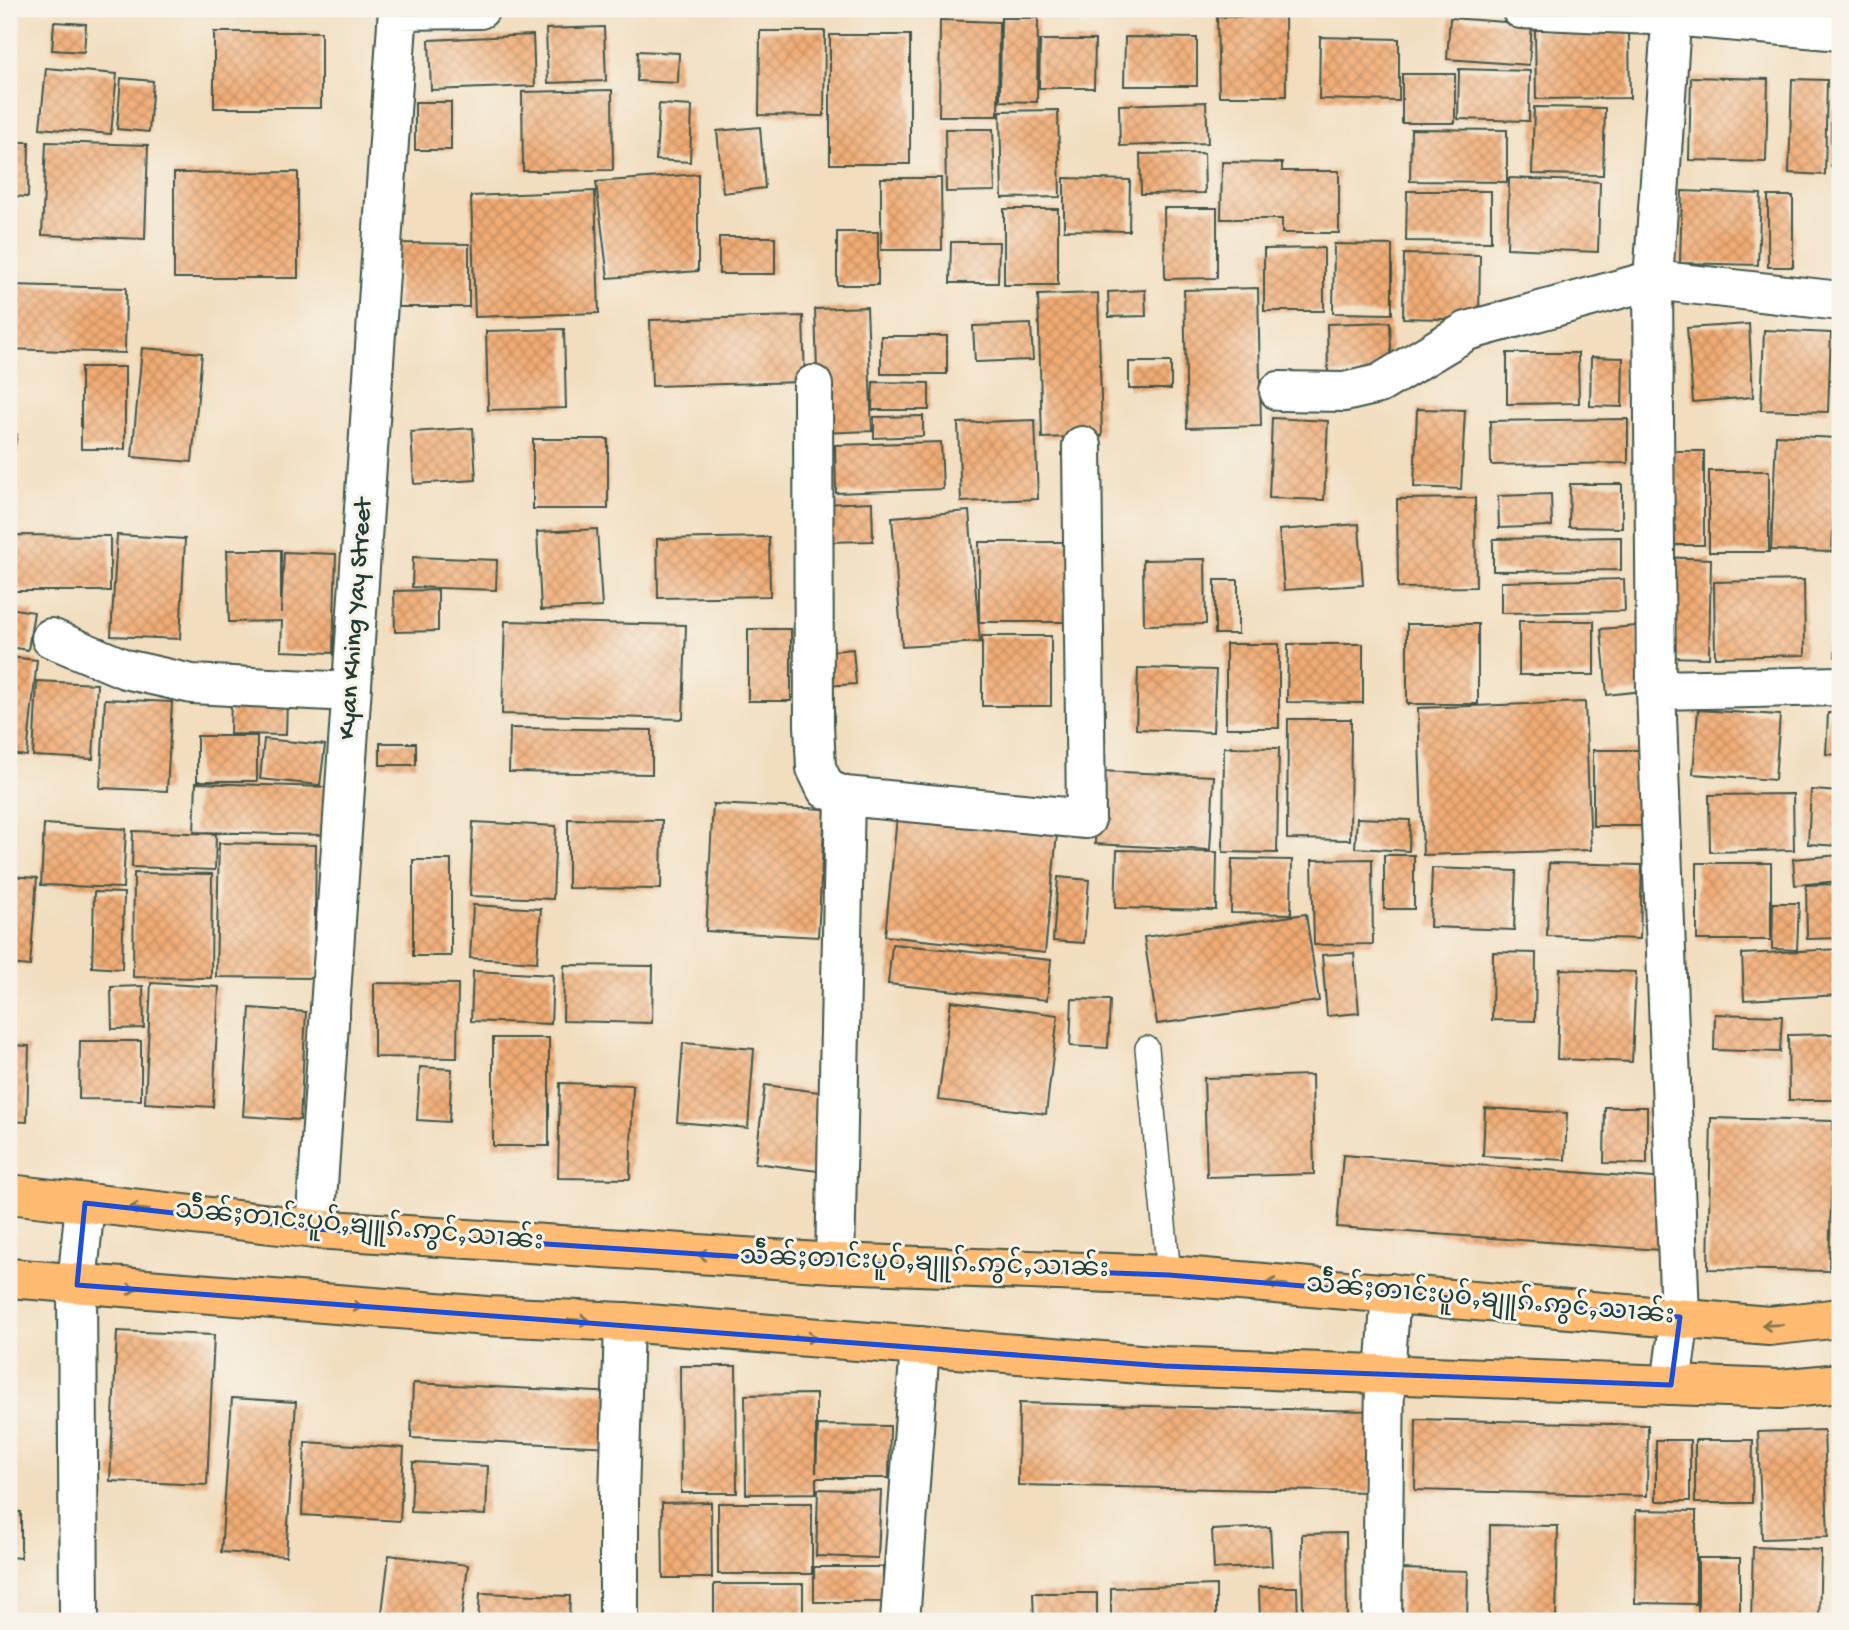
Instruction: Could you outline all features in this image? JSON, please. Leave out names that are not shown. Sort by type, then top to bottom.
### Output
[{"type":"highway","name":"သဵႅၼ်ႈတၢင်းပူဝ်ႇၶျူၵ်ႉဢွင်ႇသၢၼ်း","points":[[9,1194],[315,1229],[835,1264],[1169,1275],[1769,1326],[1840,1318]]},
{"type":"highway","points":[[9,1278],[487,1316],[624,1322],[1164,1366],[1780,1388],[1840,1383]]},
{"type":"street","points":[[398,9],[480,9]]},
{"type":"street","name":"Kyan Khing Yay Street","points":[[315,1229],[398,9]]},
{"type":"street","points":[[1521,9],[1672,13],[1840,31]]},
{"type":"street","points":[[1671,1385],[1680,1317],[1656,690],[1653,280],[1672,13]]},
{"type":"street","points":[[1279,391],[1344,392],[1379,384],[1467,331],[1653,280],[1840,301]]},
{"type":"street","points":[[813,385],[816,768],[826,789],[845,796],[1086,819],[1082,446]]},
{"type":"street","points":[[51,638],[125,669],[192,684],[351,692]]},
{"type":"street","points":[[1656,690],[1840,686]]},
{"type":"street","points":[[835,1264],[845,796]]},
{"type":"street","points":[[79,1621],[77,1285],[85,1203]]},
{"type":"street","points":[[1382,1621],[1385,1374],[1391,1293]]},
{"type":"street","points":[[619,1621],[624,1322]]},
{"type":"street","points":[[900,1621],[920,1346]]},
{"type":"lane","points":[[1147,1048],[1169,1275]]},
{"type":"highlighted area","points":[[85,1203],[315,1229],[835,1263],[1169,1275],[1680,1317],[1671,1385],[1164,1366],[77,1285]]},
{"type":"building","points":[[1285,16],[1286,96],[1219,96],[1217,17]]},
{"type":"building","points":[[1001,18],[1038,18],[1037,102],[1000,101]]},
{"type":"building","points":[[1450,18],[1532,24],[1529,65],[1447,59]]},
{"type":"building","points":[[940,20],[999,22],[998,116],[939,116]]},
{"type":"building","points":[[54,22],[86,24],[84,52],[52,50]]},
{"type":"building","points":[[604,27],[606,81],[548,83],[546,29]]},
{"type":"building","points":[[1629,29],[1630,98],[1536,99],[1535,30]]},
{"type":"building","points":[[760,31],[825,31],[824,116],[759,115]]},
{"type":"building","points":[[214,32],[321,32],[321,108],[214,108]]},
{"type":"building","points":[[533,35],[535,86],[431,90],[429,40]]},
{"type":"building","points":[[830,35],[910,35],[910,164],[830,164]]},
{"type":"building","points":[[1125,37],[1197,38],[1197,86],[1124,86]]},
{"type":"building","points":[[1320,37],[1399,39],[1399,101],[1319,99]]},
{"type":"building","points":[[1040,40],[1095,40],[1094,88],[1039,88]]},
{"type":"building","points":[[638,51],[679,53],[678,83],[637,81]]},
{"type":"building","points":[[46,68],[117,74],[111,134],[40,128]]},
{"type":"building","points":[[1459,69],[1530,71],[1529,121],[1458,119]]},
{"type":"building","points":[[1402,74],[1455,74],[1455,123],[1402,123]]},
{"type":"building","points":[[1691,77],[1768,79],[1766,162],[1689,160]]},
{"type":"building","points":[[121,78],[153,81],[149,132],[117,129]]},
{"type":"building","points":[[1792,79],[1827,80],[1825,175],[1789,173]]},
{"type":"building","points":[[612,90],[613,170],[523,171],[522,92]]},
{"type":"building","points":[[415,102],[451,102],[451,150],[415,150]]},
{"type":"building","points":[[1206,102],[1208,143],[1120,146],[1119,105]]},
{"type":"building","points":[[659,104],[692,106],[690,162],[656,160]]},
{"type":"building","points":[[1534,107],[1605,108],[1603,175],[1532,174]]},
{"type":"building","points":[[1058,110],[1060,197],[1002,198],[1000,111]]},
{"type":"building","points":[[1831,111],[1840,111],[1840,167],[1831,167]]},
{"type":"building","points":[[760,127],[765,188],[723,193],[717,131]]},
{"type":"building","points":[[945,129],[993,129],[995,191],[946,192]]},
{"type":"building","points":[[1411,129],[1507,130],[1507,182],[1410,181]]},
{"type":"building","points":[[9,142],[29,142],[28,197],[9,196]]},
{"type":"building","points":[[46,142],[148,145],[145,239],[42,235]]},
{"type":"building","points":[[1204,153],[1205,193],[1141,194],[1140,154]]},
{"type":"building","points":[[1222,162],[1282,163],[1282,171],[1339,171],[1339,233],[1282,233],[1282,219],[1221,219]]},
{"type":"building","points":[[298,172],[298,278],[174,278],[174,173]]},
{"type":"building","points":[[698,174],[698,271],[608,278],[596,182]]},
{"type":"building","points":[[881,178],[941,178],[942,250],[881,250]]},
{"type":"building","points":[[1064,178],[1130,180],[1129,231],[1064,230]]},
{"type":"building","points":[[1509,178],[1600,182],[1598,252],[1507,248]]},
{"type":"building","points":[[595,191],[599,313],[475,317],[471,196]]},
{"type":"building","points":[[1407,191],[1491,191],[1491,242],[1406,241]]},
{"type":"building","points":[[1682,191],[1761,194],[1758,265],[1680,263]]},
{"type":"building","points":[[1768,196],[1793,196],[1793,267],[1768,267]]},
{"type":"building","points":[[1164,208],[1217,208],[1217,278],[1165,279]]},
{"type":"building","points":[[1004,209],[1058,209],[1058,285],[1004,285]]},
{"type":"building","points":[[9,211],[13,211],[14,278],[9,278]]},
{"type":"building","points":[[837,232],[878,232],[878,285],[837,285]]},
{"type":"building","points":[[719,237],[775,237],[775,274],[719,274]]},
{"type":"building","points":[[951,242],[999,242],[998,283],[950,283]]},
{"type":"building","points":[[398,243],[469,244],[469,307],[398,307]]},
{"type":"building","points":[[1334,244],[1392,245],[1392,314],[1333,313]]},
{"type":"building","points":[[1324,248],[1324,311],[1264,311],[1264,249]]},
{"type":"building","points":[[1404,254],[1480,255],[1479,320],[1403,318]]},
{"type":"building","points":[[10,285],[126,288],[125,353],[9,349]]},
{"type":"building","points":[[1258,288],[1261,426],[1187,428],[1184,290]]},
{"type":"building","points":[[1145,290],[1146,316],[1109,317],[1108,292]]},
{"type":"building","points":[[1098,293],[1102,436],[1042,438],[1038,295]]},
{"type":"building","points":[[867,307],[872,431],[819,433],[815,309]]},
{"type":"building","points":[[803,316],[805,382],[652,386],[650,320]]},
{"type":"building","points":[[1390,322],[1392,373],[1328,374],[1327,324]]},
{"type":"building","points":[[1031,324],[1033,360],[975,362],[973,326]]},
{"type":"building","points":[[1749,324],[1753,397],[1693,402],[1687,328]]},
{"type":"building","points":[[564,329],[566,408],[488,410],[486,331]]},
{"type":"building","points":[[1764,330],[1831,333],[1828,412],[1761,410]]},
{"type":"building","points":[[881,336],[947,336],[947,374],[881,374]]},
{"type":"building","points":[[142,348],[202,353],[192,462],[132,457]]},
{"type":"building","points":[[1507,353],[1578,353],[1579,403],[1507,404]]},
{"type":"building","points":[[1591,357],[1623,358],[1622,407],[1590,406]]},
{"type":"building","points":[[1129,362],[1171,362],[1171,389],[1129,389]]},
{"type":"building","points":[[81,367],[125,367],[125,449],[81,449]]},
{"type":"building","points":[[873,382],[929,383],[929,410],[872,410]]},
{"type":"building","points":[[1417,409],[1465,410],[1461,489],[1414,487]]},
{"type":"building","points":[[923,416],[923,436],[874,438],[874,417]]},
{"type":"building","points":[[1272,418],[1328,421],[1324,500],[1269,498]]},
{"type":"building","points":[[1628,419],[1628,463],[1491,465],[1490,421]]},
{"type":"building","points":[[1035,420],[1038,499],[961,502],[958,423]]},
{"type":"building","points":[[473,428],[476,480],[414,484],[411,432]]},
{"type":"building","points":[[9,433],[17,434],[10,478],[9,478]]},
{"type":"building","points":[[1776,435],[1837,438],[1832,552],[1771,550]]},
{"type":"building","points":[[533,439],[608,439],[608,509],[533,509]]},
{"type":"building","points":[[941,442],[943,489],[836,493],[835,445]]},
{"type":"building","points":[[1667,451],[1704,451],[1704,545],[1667,545]]},
{"type":"building","points":[[1709,471],[1769,471],[1769,552],[1709,552]]},
{"type":"building","points":[[1570,484],[1622,484],[1622,528],[1569,527]]},
{"type":"building","points":[[1551,494],[1552,526],[1499,528],[1498,496]]},
{"type":"building","points":[[1475,498],[1476,587],[1398,588],[1397,499]]},
{"type":"building","points":[[872,502],[873,541],[823,542],[822,504]]},
{"type":"building","points":[[969,511],[980,642],[902,647],[892,517]]},
{"type":"building","points":[[1838,514],[1840,552],[1836,552]]},
{"type":"building","points":[[1359,524],[1363,585],[1284,590],[1279,530]]},
{"type":"building","points":[[597,529],[602,607],[541,610],[537,532]]},
{"type":"building","points":[[9,535],[110,536],[110,591],[9,591]]},
{"type":"building","points":[[117,535],[185,539],[180,639],[111,636]]},
{"type":"building","points":[[769,537],[770,596],[658,598],[657,539]]},
{"type":"building","points":[[1621,537],[1621,570],[1493,571],[1493,539]]},
{"type":"building","points":[[979,542],[1072,542],[1072,622],[979,622]]},
{"type":"building","points":[[227,550],[281,550],[281,613],[284,552],[336,554],[333,653],[281,651],[282,621],[229,622]]},
{"type":"building","points":[[413,557],[497,560],[496,590],[412,587]]},
{"type":"building","points":[[1662,557],[1711,559],[1709,658],[1660,657]]},
{"type":"building","points":[[1205,559],[1206,624],[1144,625],[1143,560]]},
{"type":"building","points":[[1624,579],[1625,611],[1501,613],[1501,582]]},
{"type":"building","points":[[1215,580],[1238,580],[1238,634],[1215,634]]},
{"type":"building","points":[[1804,580],[1805,655],[1715,657],[1714,582]]},
{"type":"building","points":[[438,590],[438,631],[395,632],[394,591]]},
{"type":"building","points":[[1838,600],[1840,657],[1835,657]]},
{"type":"building","points":[[9,608],[34,612],[28,650],[9,647]]},
{"type":"building","points":[[505,621],[686,625],[683,719],[502,714]]},
{"type":"building","points":[[1519,621],[1594,621],[1594,675],[1519,675]]},
{"type":"building","points":[[1407,624],[1478,624],[1478,704],[1407,704]]},
{"type":"building","points":[[1636,626],[1642,691],[1607,695],[1601,629]]},
{"type":"building","points":[[748,629],[791,629],[791,701],[748,701]]},
{"type":"building","points":[[982,636],[1051,636],[1051,706],[982,706]]},
{"type":"building","points":[[1226,644],[1279,644],[1279,728],[1226,728]]},
{"type":"building","points":[[1288,644],[1363,644],[1363,703],[1287,702]]},
{"type":"building","points":[[853,649],[856,684],[825,686],[823,652]]},
{"type":"building","points":[[9,657],[37,660],[27,756],[9,754]]},
{"type":"building","points":[[1138,668],[1216,670],[1213,732],[1136,729]]},
{"type":"building","points":[[37,681],[97,684],[93,759],[33,756]]},
{"type":"building","points":[[231,698],[287,699],[286,735],[230,734]]},
{"type":"building","points":[[105,699],[172,702],[167,791],[100,788]]},
{"type":"building","points":[[1585,702],[1591,850],[1423,855],[1418,708]]},
{"type":"building","points":[[1698,710],[1780,715],[1775,780],[1693,774]]},
{"type":"building","points":[[1828,713],[1840,713],[1840,755],[1826,754]]},
{"type":"building","points":[[1288,719],[1351,719],[1350,840],[1287,839]]},
{"type":"building","points":[[510,728],[652,730],[652,774],[509,772]]},
{"type":"building","points":[[197,736],[257,736],[257,781],[197,781]]},
{"type":"building","points":[[264,739],[325,745],[320,785],[260,779]]},
{"type":"building","points":[[380,743],[416,743],[416,765],[380,765]]},
{"type":"building","points":[[1224,747],[1279,748],[1277,853],[1223,852]]},
{"type":"building","points":[[1593,750],[1649,750],[1649,826],[1593,826]]},
{"type":"building","points":[[1098,771],[1214,776],[1210,850],[1095,844]]},
{"type":"building","points":[[196,783],[327,787],[326,835],[194,832]]},
{"type":"building","points":[[1811,790],[1840,792],[1840,846],[1808,844]]},
{"type":"building","points":[[1793,794],[1794,850],[1710,852],[1709,795]]},
{"type":"building","points":[[713,804],[825,809],[818,937],[706,931]]},
{"type":"building","points":[[898,807],[1058,824],[1045,953],[885,936]]},
{"type":"building","points":[[1357,818],[1410,820],[1409,851],[1355,848]]},
{"type":"building","points":[[568,819],[662,820],[661,889],[568,888]]},
{"type":"building","points":[[473,822],[556,826],[553,899],[470,896]]},
{"type":"building","points":[[44,824],[126,829],[123,888],[41,885]]},
{"type":"building","points":[[133,831],[216,834],[215,870],[132,867]]},
{"type":"building","points":[[219,843],[316,845],[314,978],[216,977]]},
{"type":"building","points":[[1117,850],[1217,852],[1216,910],[1115,908]]},
{"type":"building","points":[[1384,855],[1414,855],[1414,909],[1384,909]]},
{"type":"building","points":[[1840,855],[1840,881],[1795,885],[1793,859]]},
{"type":"building","points":[[1232,859],[1292,860],[1291,914],[1231,913]]},
{"type":"building","points":[[1372,859],[1373,944],[1314,945],[1312,860]]},
{"type":"building","points":[[413,860],[451,860],[451,956],[413,956]]},
{"type":"building","points":[[1549,863],[1642,865],[1640,939],[1547,936]]},
{"type":"building","points":[[1697,863],[1771,863],[1771,940],[1697,940]]},
{"type":"building","points":[[1432,868],[1516,871],[1514,930],[1430,927]]},
{"type":"building","points":[[134,873],[212,874],[211,978],[133,977]]},
{"type":"building","points":[[9,876],[37,878],[30,966],[9,964]]},
{"type":"building","points":[[1058,877],[1089,880],[1084,943],[1053,941]]},
{"type":"building","points":[[1840,884],[1840,938],[1807,939],[1806,885]]},
{"type":"building","points":[[94,892],[124,893],[122,969],[92,967]]},
{"type":"building","points":[[1773,903],[1799,903],[1797,950],[1772,949]]},
{"type":"building","points":[[473,905],[541,909],[537,962],[470,958]]},
{"type":"building","points":[[1306,914],[1319,1001],[1157,1024],[1144,937]]},
{"type":"building","points":[[892,944],[1051,960],[1047,1000],[888,984]]},
{"type":"building","points":[[1840,949],[1840,995],[1744,1000],[1742,954]]},
{"type":"building","points":[[1493,952],[1536,953],[1535,1021],[1492,1020]]},
{"type":"building","points":[[1354,953],[1359,1013],[1327,1016],[1322,955]]},
{"type":"building","points":[[564,965],[653,966],[652,1023],[563,1021]]},
{"type":"building","points":[[1560,969],[1636,972],[1632,1062],[1557,1059]]},
{"type":"building","points":[[473,971],[553,975],[551,1024],[471,1021]]},
{"type":"building","points":[[151,983],[219,987],[213,1107],[145,1103]]},
{"type":"building","points":[[374,983],[458,984],[457,1058],[374,1057]]},
{"type":"building","points":[[143,986],[144,1028],[112,1029],[111,987]]},
{"type":"building","points":[[1072,999],[1110,1000],[1108,1048],[1070,1046]]},
{"type":"building","points":[[951,1001],[1058,1015],[1046,1114],[938,1100]]},
{"type":"building","points":[[250,1008],[306,1012],[300,1120],[243,1116]]},
{"type":"building","points":[[1715,1014],[1782,1016],[1780,1052],[1714,1050]]},
{"type":"building","points":[[1837,1034],[1838,1100],[1789,1100],[1788,1035]]},
{"type":"building","points":[[493,1038],[549,1038],[549,1146],[493,1146]]},
{"type":"building","points":[[80,1041],[141,1041],[141,1100],[79,1099]]},
{"type":"building","points":[[683,1043],[754,1049],[748,1128],[677,1122]]},
{"type":"building","points":[[9,1045],[29,1046],[27,1122],[9,1121]]},
{"type":"building","points":[[420,1067],[452,1069],[449,1122],[417,1120]]},
{"type":"building","points":[[1312,1075],[1314,1174],[1207,1177],[1204,1078]]},
{"type":"building","points":[[560,1083],[633,1085],[630,1179],[558,1178]]},
{"type":"building","points":[[765,1085],[835,1094],[825,1172],[755,1163]]},
{"type":"building","points":[[1605,1107],[1647,1107],[1647,1164],[1604,1163]]},
{"type":"building","points":[[1485,1108],[1567,1113],[1565,1160],[1483,1156]]},
{"type":"building","points":[[1711,1118],[1833,1121],[1829,1271],[1708,1269]]},
{"type":"building","points":[[1343,1155],[1666,1179],[1660,1250],[1337,1227]]},
{"type":"building","points":[[117,1331],[214,1335],[207,1485],[110,1481]]},
{"type":"building","points":[[680,1366],[736,1366],[737,1493],[681,1493]]},
{"type":"building","points":[[413,1383],[616,1393],[614,1447],[411,1438]]},
{"type":"building","points":[[816,1394],[816,1473],[818,1425],[890,1426],[889,1478],[816,1478],[816,1493],[746,1494],[745,1395]]},
{"type":"building","points":[[232,1398],[296,1402],[286,1556],[221,1552]]},
{"type":"building","points":[[1019,1403],[1371,1411],[1370,1492],[1018,1485]]},
{"type":"building","points":[[1416,1419],[1648,1425],[1647,1496],[1415,1490]]},
{"type":"building","points":[[1824,1430],[1828,1537],[1762,1539],[1758,1432]]},
{"type":"building","points":[[1656,1440],[1690,1440],[1690,1501],[1656,1501]]},
{"type":"building","points":[[1695,1440],[1753,1440],[1752,1503],[1695,1503]]},
{"type":"building","points":[[305,1442],[404,1448],[400,1521],[302,1515]]},
{"type":"building","points":[[413,1462],[488,1466],[486,1515],[411,1512]]},
{"type":"building","points":[[818,1489],[881,1491],[878,1558],[816,1556]]},
{"type":"building","points":[[711,1502],[712,1578],[663,1578],[662,1503]]},
{"type":"building","points":[[718,1503],[812,1503],[812,1574],[718,1574]]},
{"type":"building","points":[[1636,1510],[1696,1511],[1696,1604],[1635,1603]]},
{"type":"building","points":[[9,1512],[21,1512],[21,1558],[9,1557]]},
{"type":"building","points":[[1490,1525],[1558,1526],[1556,1621],[1489,1621]]},
{"type":"building","points":[[1270,1527],[1272,1566],[1214,1569],[1212,1530]]},
{"type":"building","points":[[1346,1533],[1347,1621],[1303,1621],[1302,1534]]},
{"type":"building","points":[[1753,1547],[1821,1550],[1819,1621],[1751,1621]]},
{"type":"building","points":[[389,1555],[468,1565],[461,1621],[381,1621]]},
{"type":"building","points":[[1698,1558],[1740,1558],[1740,1621],[1698,1621]]},
{"type":"building","points":[[814,1567],[883,1567],[883,1602],[814,1602]]},
{"type":"building","points":[[1401,1569],[1468,1571],[1467,1620],[1401,1619]]},
{"type":"building","points":[[714,1584],[803,1584],[803,1621],[714,1621]]},
{"type":"building","points":[[1216,1585],[1216,1621],[1111,1621],[1111,1588]]},
{"type":"building","points":[[1259,1587],[1297,1587],[1298,1621],[1260,1621]]},
{"type":"building","points":[[480,1593],[570,1596],[569,1621],[478,1621]]},
{"type":"building","points":[[1033,1593],[1097,1593],[1097,1621],[1034,1621]]}]
